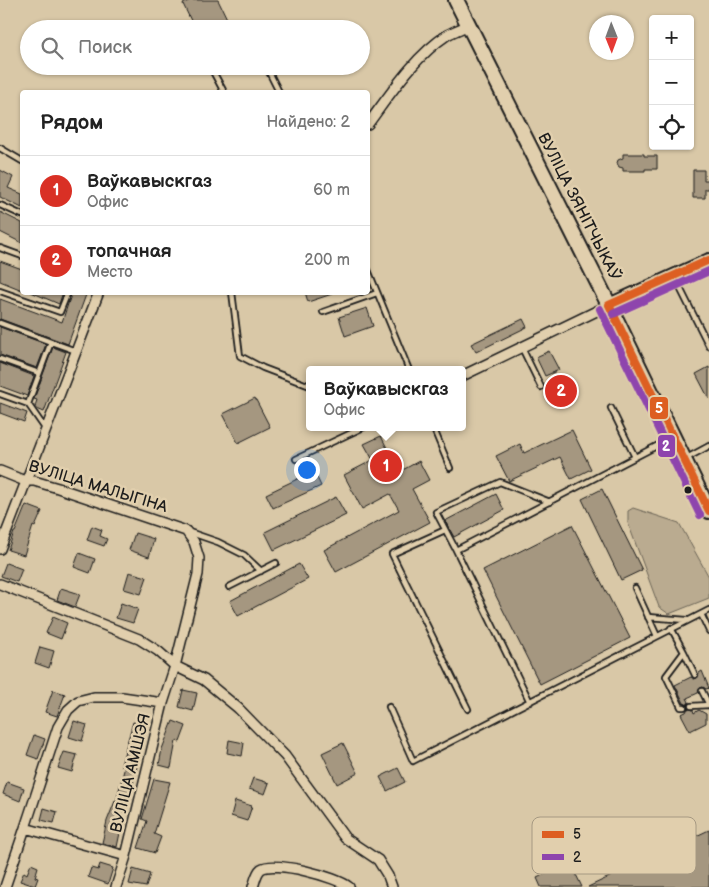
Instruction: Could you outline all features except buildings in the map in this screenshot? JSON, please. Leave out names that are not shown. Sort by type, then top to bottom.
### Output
[{"type":"main road","name":"ВУЛІЦА ЗЯНІТЧЫКАЎ","points":[[456,0],[609,305],[709,511]]},
{"type":"street","points":[[370,121],[410,69],[427,52],[447,36],[468,25]]},
{"type":"street","points":[[466,374],[609,305],[709,260]]},
{"type":"street","points":[[0,549],[98,295]]},
{"type":"street","name":"ВУЛІЦА МАЛЫГІНА","points":[[0,471],[26,481],[34,481],[58,488],[186,531]]},
{"type":"street","name":"ВУЛІЦА АМШЭЯ","points":[[116,887],[126,856],[163,702],[175,666],[198,574],[199,558],[194,542],[186,531]]},
{"type":"street","points":[[0,584],[139,639],[158,650],[175,666],[204,680],[238,708],[279,749],[345,838],[378,860],[388,876],[392,887]]},
{"type":"street","points":[[5,887],[58,727],[68,710],[78,701],[94,697],[122,697],[163,702]]},
{"type":"street","points":[[25,828],[126,856]]},
{"type":"street","points":[[253,887],[261,869],[267,867],[297,869],[321,875],[344,883],[349,887]]},
{"type":"lane","points":[[215,75],[223,90]]},
{"type":"lane","points":[[270,75],[278,90]]},
{"type":"lane","points":[[0,148],[20,160]]},
{"type":"lane","points":[[0,205],[20,214]]},
{"type":"lane","points":[[0,248],[20,255]]},
{"type":"lane","points":[[370,275],[407,366]]},
{"type":"lane","points":[[674,276],[709,346]]},
{"type":"lane","points":[[0,291],[60,312],[67,295]]},
{"type":"lane","points":[[323,312],[377,293]]},
{"type":"lane","points":[[232,295],[240,356],[263,368],[306,384]]},
{"type":"lane","points":[[0,324],[76,351]]},
{"type":"lane","points":[[28,404],[51,342]]},
{"type":"lane","points":[[521,347],[541,387]]},
{"type":"lane","points":[[0,359],[39,373]]},
{"type":"lane","points":[[0,394],[28,404],[46,430]]},
{"type":"lane","points":[[611,408],[635,457]]},
{"type":"lane","points":[[296,459],[356,431]]},
{"type":"lane","points":[[435,431],[450,468]]},
{"type":"lane","points":[[456,550],[673,437]]},
{"type":"lane","points":[[684,459],[709,446]]},
{"type":"lane","points":[[530,702],[436,512],[500,482],[550,502]]},
{"type":"lane","points":[[445,530],[392,554],[468,709]]},
{"type":"lane","points":[[186,531],[218,542],[244,555],[261,571]]},
{"type":"lane","points":[[230,587],[276,563]]},
{"type":"lane","points":[[636,588],[657,636]]},
{"type":"lane","points":[[389,706],[413,761],[709,610]]},
{"type":"lane","points":[[701,614],[709,631]]},
{"type":"lane","points":[[648,617],[688,620]]},
{"type":"lane","points":[[671,628],[695,675]]},
{"type":"lane","points":[[684,652],[666,676],[681,707],[684,706]]},
{"type":"lane","points":[[691,706],[709,705],[702,691]]},
{"type":"shaded area","points":[[633,508],[679,523],[709,577],[709,598],[669,614],[659,607],[628,523],[628,511]]},
{"type":"transit line","name":"5","points":[[609,305],[709,260]]},
{"type":"transit line","name":"2","points":[[613,314],[709,271]]},
{"type":"transit line","name":"5","points":[[609,305],[709,511]]},
{"type":"transit line","name":"2","points":[[600,309],[700,515]]},
{"type":"place","name":"топачная","points":[[561,391]]},
{"type":"place","name":"Ваўкавыскгаз","points":[[386,466]]}]
